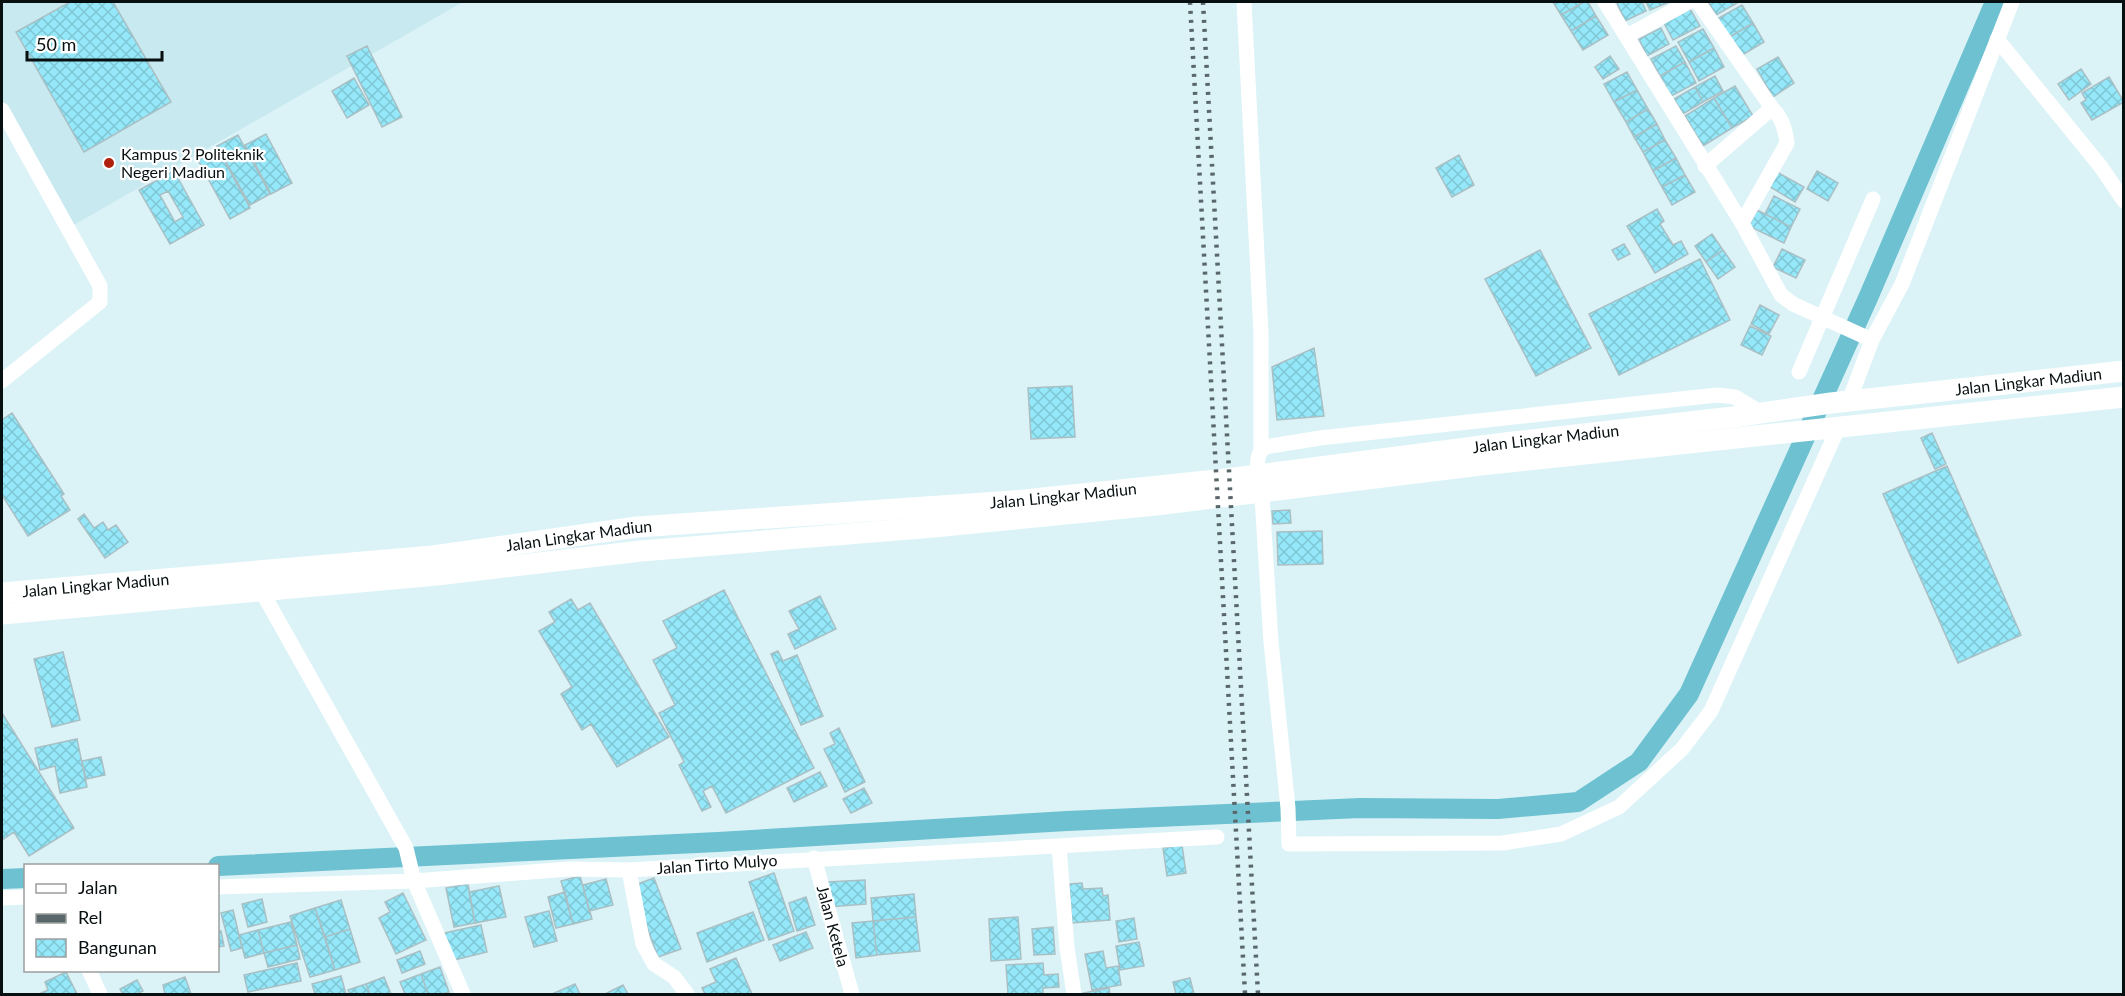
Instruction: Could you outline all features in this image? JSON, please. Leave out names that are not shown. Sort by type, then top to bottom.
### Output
[{"type":"main road","name":"Jalan Lingkar Madiun","points":[[2,593],[433,556],[637,527],[1013,501],[1226,479],[1513,442],[1733,417],[1786,408],[2124,371]]},
{"type":"main road","points":[[2058,379],[2060,404]]},
{"type":"main road","name":"Jalan Lingkar Madiun","points":[[2,615],[437,576],[641,551],[922,528],[1156,505],[1480,465],[2124,397]]},
{"type":"street","points":[[1244,2],[1261,333],[1261,450]]},
{"type":"street","points":[[1605,2],[1742,222],[1781,295],[1822,319],[1868,338]]},
{"type":"street","points":[[1628,36],[1689,2]]},
{"type":"street","points":[[1698,2],[1779,115],[1785,129],[1787,143],[1742,222]]},
{"type":"street","points":[[1840,402],[1868,338],[1902,284],[2012,2]]},
{"type":"street","points":[[1997,39],[2101,166],[2124,201]]},
{"type":"street","points":[[1706,166],[1772,108]]},
{"type":"street","points":[[2,110],[100,286],[100,302],[2,381]]},
{"type":"street","points":[[1799,372],[1873,199]]},
{"type":"street","points":[[1760,412],[1735,397],[1717,395],[1320,438],[1265,447],[1261,450],[1258,454],[1259,488],[1262,497],[1271,642],[1288,808],[1289,844],[1503,843],[1561,834],[1619,807],[1682,749],[1711,711],[1832,427]]},
{"type":"street","points":[[1262,497],[1266,499],[1337,489],[1716,450],[1733,446],[1745,437]]},
{"type":"street","points":[[261,590],[406,848],[413,878],[463,994]]},
{"type":"street","name":"Jalan Tirto Mulyo","points":[[219,887],[569,869],[629,870],[1217,837]]},
{"type":"street","points":[[1059,846],[1067,948],[1074,994]]},
{"type":"street","name":"Jalan Ketela","points":[[814,858],[852,994]]},
{"type":"street","points":[[629,870],[643,944],[654,964],[674,976],[687,994]]},
{"type":"street","points":[[2,898],[24,897]]},
{"type":"street","points":[[90,972],[100,994]]},
{"type":"shaded area","name":"Kampus 2 Politeknik Negeri Madiun","points":[[2,2],[463,2],[72,226],[2,100]]},
{"type":"building","points":[[70,2],[113,2],[171,102],[84,152],[16,32]]},
{"type":"building","points":[[1553,2],[1584,2],[1561,15]]},
{"type":"building","points":[[1588,2],[1596,16],[1571,31],[1561,15]]},
{"type":"building","points":[[1642,2],[1646,11],[1625,21],[1617,3]]},
{"type":"building","points":[[1646,2],[1669,2],[1650,10]]},
{"type":"building","points":[[1708,2],[1736,2],[1737,3],[1716,15]]},
{"type":"building","points":[[1742,5],[1753,23],[1728,38],[1717,19]]},
{"type":"building","points":[[1690,9],[1700,26],[1673,40],[1664,23]]},
{"type":"building","points":[[1596,16],[1608,35],[1583,50],[1571,31]]},
{"type":"building","points":[[1753,23],[1764,42],[1739,57],[1728,38]]},
{"type":"building","points":[[1661,28],[1669,44],[1647,56],[1639,39]]},
{"type":"building","points":[[1703,29],[1714,48],[1689,62],[1678,42]]},
{"type":"building","points":[[367,46],[402,117],[382,127],[347,56]]},
{"type":"building","points":[[1676,46],[1685,62],[1660,76],[1651,59]]},
{"type":"building","points":[[1714,48],[1724,67],[1699,81],[1689,62]]},
{"type":"building","points":[[1610,56],[1619,69],[1603,79],[1595,67]]},
{"type":"building","points":[[1778,57],[1794,83],[1773,97],[1757,69]]},
{"type":"building","points":[[1685,62],[1696,83],[1671,96],[1660,76]]},
{"type":"building","points":[[2081,69],[2091,84],[2069,100],[2058,84]]},
{"type":"building","points":[[1627,72],[1637,90],[1614,102],[1604,84]]},
{"type":"building","points":[[1715,76],[1723,91],[1703,102],[1695,87]]},
{"type":"building","points":[[2109,77],[2124,102],[2092,120],[2081,103],[2086,100],[2082,93]]},
{"type":"building","points":[[354,78],[369,105],[347,118],[332,91]]},
{"type":"building","points":[[1735,86],[1753,116],[1732,128],[1714,98]]},
{"type":"building","points":[[1695,87],[1703,102],[1683,114],[1674,99]]},
{"type":"building","points":[[1637,90],[1648,109],[1626,122],[1614,102]]},
{"type":"building","points":[[1714,98],[1732,128],[1703,146],[1685,116]]},
{"type":"building","points":[[1648,109],[1657,124],[1634,137],[1626,122]]},
{"type":"building","points":[[1657,124],[1665,140],[1643,152],[1634,137]]},
{"type":"building","points":[[266,134],[292,183],[271,194],[245,145]]},
{"type":"building","points":[[238,135],[270,194],[250,205],[217,146]]},
{"type":"building","points":[[1665,140],[1676,158],[1653,171],[1643,152]]},
{"type":"building","points":[[218,149],[250,208],[230,219],[198,160]]},
{"type":"building","points":[[1459,155],[1474,185],[1452,197],[1436,168]]},
{"type":"building","points":[[1676,158],[1685,175],[1662,187],[1653,171]]},
{"type":"building","points":[[174,171],[204,225],[170,244],[139,190]],"holes":[[[168,191],[183,217],[175,222],[160,195]]]},
{"type":"building","points":[[1775,171],[1804,187],[1795,202],[1767,185]]},
{"type":"building","points":[[1817,171],[1838,183],[1828,201],[1807,189]]},
{"type":"building","points":[[1685,175],[1695,192],[1672,205],[1662,187]]},
{"type":"building","points":[[1774,196],[1800,209],[1791,227],[1765,214]]},
{"type":"building","points":[[1657,209],[1664,221],[1660,224],[1673,245],[1681,241],[1688,254],[1655,273],[1627,226]]},
{"type":"building","points":[[1757,210],[1791,227],[1784,243],[1749,226]]},
{"type":"building","points":[[1712,234],[1723,250],[1706,262],[1695,246]]},
{"type":"building","points":[[1624,244],[1630,254],[1618,260],[1612,250]]},
{"type":"building","points":[[1782,249],[1805,260],[1796,278],[1773,267]]},
{"type":"building","points":[[1540,250],[1591,348],[1536,376],[1485,279]]},
{"type":"building","points":[[1723,250],[1735,267],[1718,279],[1706,262]]},
{"type":"building","points":[[1700,259],[1730,320],[1619,375],[1589,314]]},
{"type":"building","points":[[1760,305],[1779,315],[1769,334],[1751,324]]},
{"type":"building","points":[[1750,326],[1771,336],[1762,355],[1741,345]]},
{"type":"building","points":[[1314,348],[1324,416],[1277,420],[1272,367]]},
{"type":"building","points":[[1072,386],[1075,437],[1031,439],[1028,388]]},
{"type":"building","points":[[12,413],[64,494],[61,496],[70,510],[28,536],[2,495],[2,420]]},
{"type":"building","points":[[1932,433],[1946,464],[1935,469],[1921,438]]},
{"type":"building","points":[[1947,466],[2021,635],[1958,663],[1883,494]]},
{"type":"building","points":[[1290,510],[1291,523],[1273,524],[1272,511]]},
{"type":"building","points":[[84,514],[94,528],[103,522],[108,530],[116,525],[128,542],[105,558],[78,519]]},
{"type":"building","points":[[1322,531],[1323,564],[1278,565],[1277,532]]},
{"type":"building","points":[[724,590],[814,768],[726,813],[712,786],[703,791],[711,807],[702,811],[679,765],[684,762],[659,713],[675,705],[653,660],[677,648],[663,621]]},
{"type":"building","points":[[820,596],[836,629],[795,649],[788,634],[799,629],[789,611]]},
{"type":"building","points":[[571,599],[578,610],[590,603],[669,737],[617,767],[591,724],[582,730],[561,694],[572,687],[539,631],[555,622],[549,612]]},
{"type":"building","points":[[778,651],[783,661],[797,655],[823,716],[801,725],[771,654]]},
{"type":"building","points":[[63,652],[80,720],[52,727],[34,659]]},
{"type":"building","points":[[2,713],[74,828],[29,856],[14,832],[2,840]]},
{"type":"building","points":[[839,728],[865,782],[845,792],[824,749],[835,744],[830,733]]},
{"type":"building","points":[[77,739],[87,787],[60,793],[55,766],[40,770],[35,748]]},
{"type":"building","points":[[101,757],[105,775],[86,779],[82,761]]},
{"type":"building","points":[[820,772],[827,786],[794,802],[787,788]]},
{"type":"building","points":[[864,788],[872,803],[851,813],[843,799]]},
{"type":"building","points":[[1182,845],[1186,873],[1167,876],[1163,848]]},
{"type":"building","points":[[774,873],[794,931],[769,940],[749,882]]},
{"type":"building","points":[[580,876],[592,919],[573,924],[561,881]]},
{"type":"building","points":[[654,878],[681,949],[658,957],[632,886]]},
{"type":"building","points":[[606,879],[613,905],[589,911],[583,885]]},
{"type":"building","points":[[865,880],[866,904],[829,907],[827,882]]},
{"type":"building","points":[[1082,883],[1083,889],[1102,888],[1103,896],[1108,895],[1110,920],[1072,923],[1069,884]]},
{"type":"building","points":[[468,884],[475,923],[454,927],[446,888]]},
{"type":"building","points":[[499,886],[506,917],[475,923],[469,892]]},
{"type":"building","points":[[565,892],[573,924],[556,928],[548,897]]},
{"type":"building","points":[[403,893],[426,940],[396,954],[379,918],[390,912],[385,902]]},
{"type":"building","points":[[914,894],[916,917],[873,921],[871,898]]},
{"type":"building","points":[[806,897],[815,925],[797,931],[789,903]]},
{"type":"building","points":[[262,899],[267,922],[248,927],[242,904]]},
{"type":"building","points":[[341,900],[350,929],[325,937],[315,908]]},
{"type":"building","points":[[315,908],[335,970],[310,977],[290,916]]},
{"type":"building","points":[[233,910],[242,948],[231,951],[221,913]]},
{"type":"building","points":[[549,911],[557,941],[534,947],[525,917]]},
{"type":"building","points":[[753,912],[764,940],[707,962],[697,933]]},
{"type":"building","points":[[916,917],[920,951],[877,955],[873,921]]},
{"type":"building","points":[[1018,917],[1021,959],[991,961],[989,919]]},
{"type":"building","points":[[1134,918],[1137,939],[1119,942],[1116,921]]},
{"type":"building","points":[[873,921],[877,955],[856,958],[852,923]]},
{"type":"building","points":[[291,922],[297,945],[264,953],[258,930]]},
{"type":"building","points":[[481,925],[487,952],[450,961],[444,933]]},
{"type":"building","points":[[1053,927],[1055,954],[1034,955],[1032,929]]},
{"type":"building","points":[[350,929],[360,962],[335,970],[325,937]]},
{"type":"building","points":[[258,930],[264,953],[245,958],[239,935]]},
{"type":"building","points":[[221,931],[224,946],[219,947],[219,932]]},
{"type":"building","points":[[806,932],[813,948],[780,961],[773,945]]},
{"type":"building","points":[[1139,942],[1144,966],[1120,970],[1116,946]]},
{"type":"building","points":[[297,945],[300,959],[268,967],[264,953]]},
{"type":"building","points":[[420,951],[425,964],[402,973],[397,960]]},
{"type":"building","points":[[1103,951],[1106,968],[1118,966],[1121,985],[1092,990],[1085,954]]},
{"type":"building","points":[[736,958],[752,994],[705,994],[702,988],[716,982],[710,969]]},
{"type":"building","points":[[297,963],[301,981],[248,992],[244,975]]},
{"type":"building","points":[[1043,963],[1044,975],[1058,974],[1059,987],[1043,988],[1043,994],[1008,994],[1006,965]]},
{"type":"building","points":[[440,967],[449,992],[428,994],[421,974]]},
{"type":"building","points":[[66,972],[77,994],[39,994],[48,990],[45,982]]},
{"type":"building","points":[[421,974],[428,994],[405,994],[400,982]]},
{"type":"building","points":[[341,976],[346,994],[315,994],[312,984]]},
{"type":"building","points":[[185,977],[191,994],[165,994],[163,985]]},
{"type":"building","points":[[384,977],[391,994],[370,994],[366,984]]},
{"type":"building","points":[[1190,978],[1194,994],[1176,994],[1173,982]]},
{"type":"building","points":[[137,980],[143,991],[137,994],[123,994],[120,989]]},
{"type":"building","points":[[366,984],[370,994],[350,994],[348,990]]},
{"type":"building","points":[[575,984],[580,994],[552,994]]},
{"type":"building","points":[[623,985],[628,994],[605,994]]},
{"type":"building","points":[[1109,988],[1110,994],[1079,994]]},
{"type":"waterway","points":[[219,866],[718,842],[1067,821],[1360,808],[1498,809],[1578,802],[1639,762],[1689,694],[1868,298],[1995,2]]},
{"type":"waterway","points":[[2,879],[24,878]]},
{"type":"railway","points":[[1190,2],[1245,994]]},
{"type":"railway","points":[[1203,2],[1258,994]]},
{"type":"place","name":"Kampus 2 Politeknik Negeri Madiun","points":[[109,163]]}]
